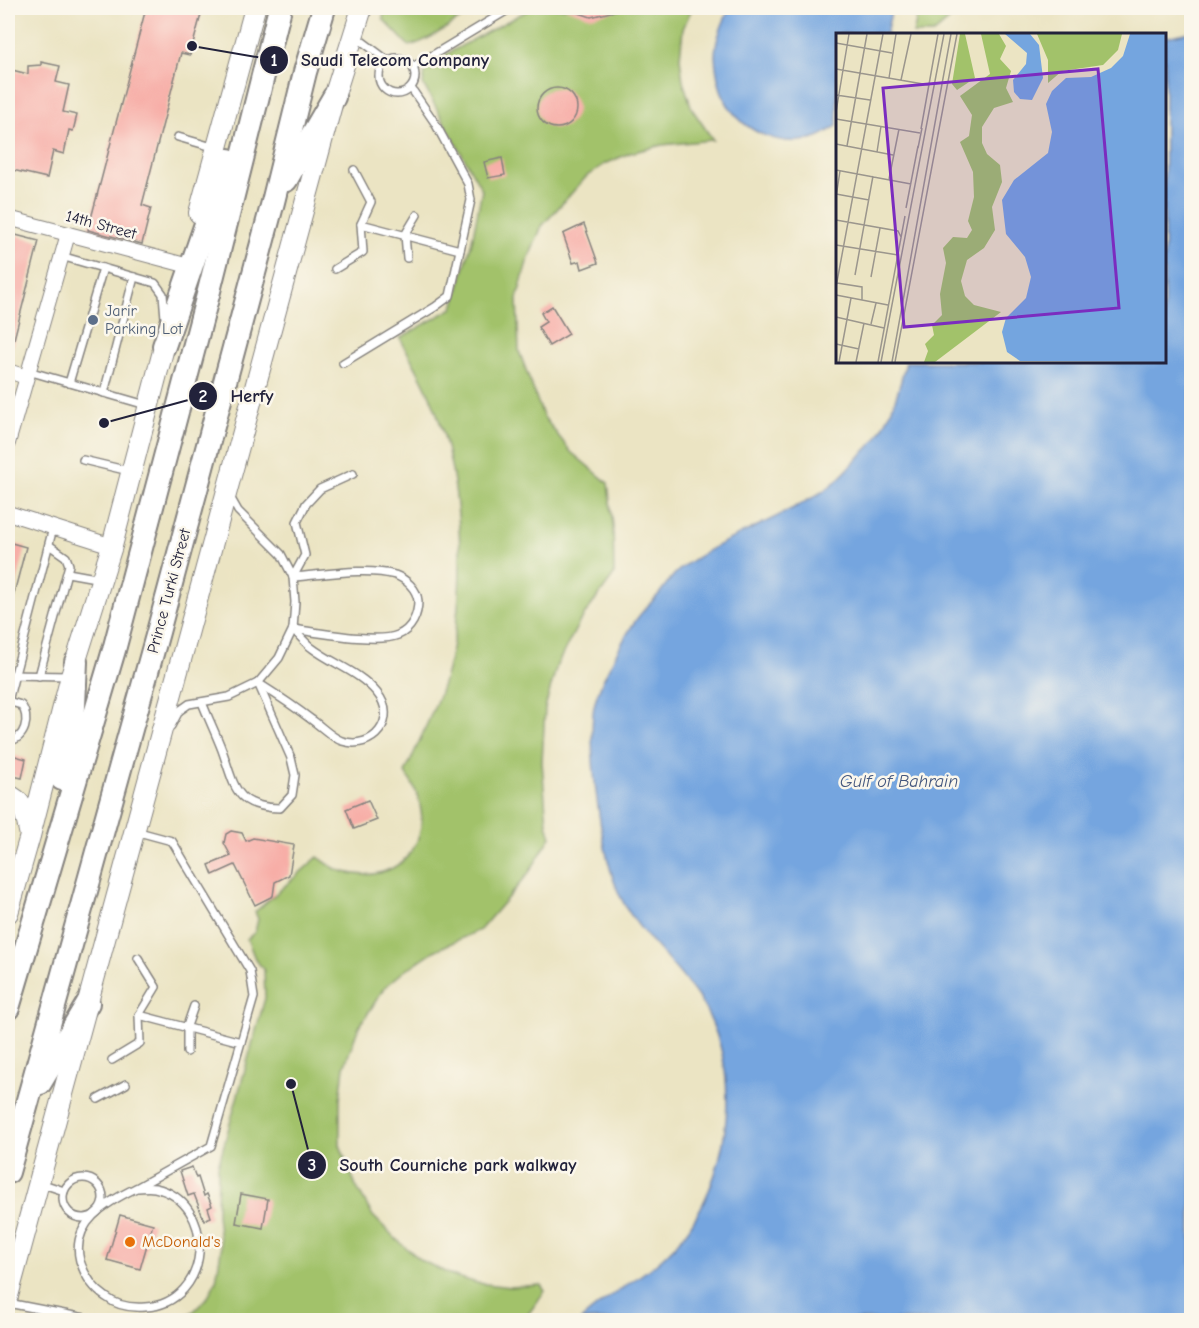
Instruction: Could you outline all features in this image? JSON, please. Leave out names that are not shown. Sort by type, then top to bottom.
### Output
[{"type":"main road","points":[[166,341],[280,8]]},
{"type":"main road","points":[[8,1008],[114,650],[280,8]]},
{"type":"main road","name":"Prince Turki Street","points":[[8,1172],[156,642],[273,202],[305,72],[324,8]]},
{"type":"main road","points":[[273,202],[334,97]]},
{"type":"main road","points":[[31,928],[72,727],[74,669]]},
{"type":"main road","points":[[25,1107],[88,1003]]},
{"type":"street","points":[[8,913],[74,669],[112,546],[255,8]]},
{"type":"street","points":[[8,1296],[334,97],[362,8]]},
{"type":"street","name":"14th Street","points":[[8,218],[185,265]]},
{"type":"street","points":[[8,443],[68,234]]},
{"type":"street","points":[[8,371],[27,374]]},
{"type":"street","points":[[8,513],[112,546]]},
{"type":"street","points":[[8,795],[24,809],[30,836]]},
{"type":"lane","points":[[413,67],[511,8]]},
{"type":"lane","points":[[354,35],[387,60]]},
{"type":"lane","points":[[399,57],[405,59],[413,67],[415,79],[411,88],[398,94],[392,94],[382,87],[378,75],[379,69],[387,60],[399,57]]},
{"type":"lane","points":[[343,363],[450,296],[471,200],[468,184],[432,118],[411,88]]},
{"type":"lane","points":[[178,137],[217,148]]},
{"type":"lane","points":[[335,269],[363,252],[362,224],[371,201],[354,170]]},
{"type":"lane","points":[[407,258],[405,235],[417,215]]},
{"type":"lane","points":[[362,224],[460,250]]},
{"type":"lane","points":[[61,256],[155,283],[159,287],[164,304],[166,341]]},
{"type":"lane","points":[[69,383],[103,268]]},
{"type":"lane","points":[[104,393],[134,277]]},
{"type":"lane","points":[[27,374],[69,383],[149,406]]},
{"type":"lane","points":[[83,460],[132,471]]},
{"type":"lane","points":[[293,577],[305,555],[297,522],[306,504],[320,489],[353,474]]},
{"type":"lane","points":[[155,755],[179,711],[189,704],[229,697],[258,683],[279,658],[292,629],[295,602],[293,577],[281,554],[238,512],[227,490]]},
{"type":"lane","points":[[8,741],[16,740],[21,735],[26,718],[26,711],[21,705],[8,701],[10,676],[53,528]]},
{"type":"lane","points":[[39,676],[69,565],[66,557],[49,545]]},
{"type":"lane","points":[[292,629],[359,638],[397,635],[408,627],[418,612],[418,597],[409,583],[395,576],[370,572],[293,577]]},
{"type":"lane","points":[[68,573],[102,579]]},
{"type":"lane","points":[[258,683],[341,741],[355,743],[371,740],[382,728],[385,706],[377,693],[362,679],[312,648],[292,629]]},
{"type":"lane","points":[[10,676],[39,676],[74,669]]},
{"type":"lane","points":[[202,702],[234,788],[248,802],[264,808],[280,808],[292,795],[295,775],[291,758],[258,683]]},
{"type":"lane","points":[[134,830],[172,841],[250,971],[254,997],[210,1146],[136,1188],[99,1210],[85,1219],[72,1215],[64,1204],[64,1191],[67,1186],[78,1179],[91,1180],[97,1183],[104,1195],[104,1202],[99,1210],[80,1234],[78,1253],[84,1273],[96,1290],[113,1302],[132,1308],[153,1307],[172,1299],[188,1285],[198,1267],[201,1247],[197,1226],[187,1210],[173,1196],[155,1188],[136,1188]]},
{"type":"lane","points":[[112,1060],[140,1043],[138,1015],[156,987],[138,958]]},
{"type":"lane","points":[[187,1052],[188,1026],[194,1005]]},
{"type":"lane","points":[[138,1015],[188,1026],[241,1042]]},
{"type":"lane","points":[[98,1099],[126,1084]]},
{"type":"lane","points":[[38,1182],[64,1191]]},
{"type":"lane","points":[[8,1303],[95,1320]]},
{"type":"green space","points":[[384,8],[479,8],[428,39],[409,46],[383,19]]},
{"type":"green space","points":[[532,8],[692,8],[683,29],[680,58],[683,81],[692,109],[713,140],[662,145],[630,153],[605,164],[587,176],[542,226],[527,262],[517,299],[519,351],[543,416],[571,452],[608,483],[613,526],[614,575],[580,621],[557,665],[545,708],[542,762],[547,824],[551,837],[528,874],[480,930],[434,951],[384,988],[358,1029],[344,1067],[340,1100],[340,1145],[356,1186],[373,1216],[421,1260],[451,1275],[477,1283],[511,1287],[541,1285],[545,1291],[524,1320],[180,1320],[194,1311],[208,1297],[216,1281],[221,1250],[217,1215],[218,1166],[265,998],[264,969],[256,961],[247,939],[255,932],[258,919],[255,912],[318,857],[338,870],[362,875],[383,872],[400,863],[412,850],[420,833],[421,814],[417,793],[405,773],[438,698],[448,664],[455,628],[460,550],[458,511],[444,436],[422,378],[400,338],[453,308],[472,241],[482,190],[423,84],[426,65]]},
{"type":"green space","points":[[919,8],[970,8],[958,13],[934,33],[913,33]]},
{"type":"water","points":[[730,8],[892,8],[886,33],[836,33],[836,127],[822,135],[805,140],[780,140],[756,131],[745,124],[728,105],[719,82],[715,56],[722,25]]},
{"type":"water","name":"Gulf of Bahrain","points":[[1191,32],[1191,1320],[581,1320],[665,1256],[689,1228],[704,1203],[715,1175],[726,1115],[726,1085],[722,1055],[713,1026],[691,987],[637,924],[620,896],[613,878],[602,832],[593,755],[593,713],[599,689],[636,620],[678,571],[713,548],[789,511],[830,486],[843,474],[872,443],[884,426],[896,399],[906,363],[1166,363],[1166,37]]},
{"type":"building","points":[[146,8],[190,8],[202,11],[190,55],[181,53],[142,205],[151,208],[142,244],[88,230]]},
{"type":"building","points":[[564,8],[615,8],[615,11],[591,17]]},
{"type":"building","points":[[41,62],[60,66],[56,82],[69,85],[63,112],[77,115],[73,131],[69,130],[64,154],[53,151],[47,178],[8,169],[8,69],[28,74],[28,66],[41,65]]},
{"type":"building","points":[[557,88],[571,94],[577,108],[571,122],[557,128],[543,122],[537,108],[543,94]]},
{"type":"building","points":[[502,158],[505,175],[488,178],[484,162]]},
{"type":"building","points":[[584,224],[598,263],[582,269],[580,261],[573,263],[563,234]]},
{"type":"building","points":[[8,233],[39,241],[11,351],[8,351]]},
{"type":"building","points":[[552,306],[569,334],[549,346],[538,327],[546,322],[541,313]]},
{"type":"building","points":[[8,542],[26,547],[11,605],[8,605]]},
{"type":"building","points":[[8,754],[26,759],[22,778],[8,775]]},
{"type":"building","points":[[368,800],[377,820],[354,829],[346,809]]},
{"type":"building","points":[[231,831],[242,833],[246,841],[253,838],[294,845],[289,875],[275,882],[273,896],[255,905],[235,865],[213,875],[209,865],[231,856],[224,843],[226,834]]},
{"type":"building","points":[[192,1167],[204,1196],[207,1194],[212,1206],[208,1208],[211,1217],[204,1220],[194,1194],[188,1196],[180,1171]]},
{"type":"building","points":[[241,1194],[268,1199],[263,1228],[236,1223]]},
{"type":"building","name":"McDonald's","points":[[120,1215],[153,1224],[140,1269],[107,1260]]},
{"type":"place","name":"Saudi Telecom Company","points":[[192,46]]},
{"type":"place","name":"Jarir Parking Lot","points":[[93,320]]},
{"type":"place","name":"Herfy","points":[[104,423]]},
{"type":"place","name":"South Courniche park walkway","points":[[291,1084]]},
{"type":"place","name":"McDonald's","points":[[130,1242]]}]
